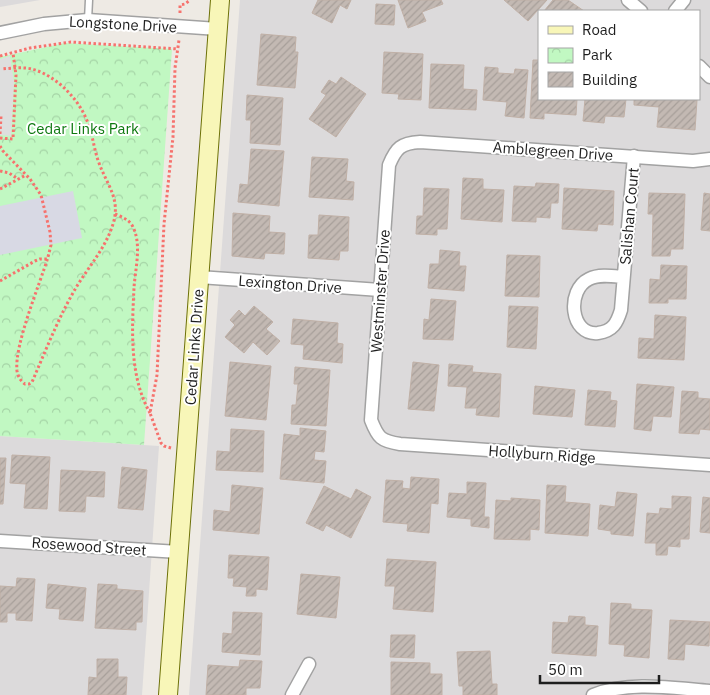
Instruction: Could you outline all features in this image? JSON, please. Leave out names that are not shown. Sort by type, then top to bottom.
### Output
[{"type":"street","name":"Cedar Links Drive","points":[[168,695],[220,0]]},
{"type":"street","points":[[628,0],[640,10]]},
{"type":"street","points":[[676,10],[684,0]]},
{"type":"street","name":"Longstone Drive","points":[[0,33],[44,24],[88,20],[218,29]]},
{"type":"street","points":[[700,67],[710,77]]},
{"type":"street","name":"Amblegreen Drive","points":[[398,149],[408,143],[420,142],[693,161],[710,158]]},
{"type":"street","name":"Westminster Drive","points":[[377,435],[371,420],[371,407],[389,166],[398,149]]},
{"type":"street","name":"Salishan Court","points":[[624,277],[600,276],[588,279],[577,289],[574,304],[576,318],[581,328],[590,334],[607,332],[616,324],[621,310],[624,277],[634,156]]},
{"type":"street","name":"Lexington Drive","points":[[199,278],[380,290]]},
{"type":"street","name":"Hollyburn Ridge","points":[[377,435],[387,442],[400,444],[710,465]]},
{"type":"street","name":"Rosewood Street","points":[[0,541],[179,552]]},
{"type":"street","points":[[292,695],[308,664]]},
{"type":"street","points":[[593,695],[609,689],[635,687],[697,693],[710,691]]},
{"type":"lane","points":[[88,20],[89,0]]},
{"type":"path","points":[[150,413],[157,375],[164,224],[173,137],[175,68],[180,26],[180,5],[190,0]]},
{"type":"path","points":[[0,56],[48,44],[70,42],[178,48]]},
{"type":"path","points":[[0,138],[13,139],[16,68],[12,53]]},
{"type":"path","points":[[0,146],[26,175],[42,198],[50,232],[51,245],[48,259],[21,342],[18,360],[18,376],[25,384],[29,384],[32,382],[64,310],[109,236],[116,207],[114,194],[99,162],[88,124],[77,102],[64,88],[52,79],[31,69],[2,69]]},
{"type":"path","points":[[0,134],[1,116]]},
{"type":"path","points":[[0,171],[9,173],[18,179]]},
{"type":"path","points":[[0,189],[26,175]]},
{"type":"path","points":[[115,214],[124,218],[133,227],[136,240],[137,257],[132,341],[141,394],[164,446],[186,450]]},
{"type":"path","points":[[0,281],[35,261],[48,259]]},
{"type":"shaded area","points":[[0,0],[40,0],[0,7]]},
{"type":"shaded area","points":[[240,0],[710,0],[710,695],[189,695]]},
{"type":"shaded area","points":[[10,56],[14,82],[11,136],[0,135],[0,59]]},
{"type":"shaded area","points":[[73,191],[82,238],[0,255],[0,206]]},
{"type":"shaded area","points":[[0,436],[159,446],[142,695],[0,695]]},
{"type":"green space","name":"Cedar Links Park","points":[[65,43],[172,49],[144,445],[0,436],[0,57]]},
{"type":"building","points":[[318,0],[351,0],[347,9],[340,5],[332,23],[312,13]]},
{"type":"building","points":[[398,0],[441,0],[443,4],[422,12],[426,21],[408,28]]},
{"type":"building","points":[[504,0],[547,0],[528,21]]},
{"type":"building","points":[[553,0],[568,0],[583,10],[545,10]]},
{"type":"building","points":[[376,4],[395,5],[394,25],[375,24]]},
{"type":"building","points":[[261,34],[296,37],[295,52],[298,52],[295,88],[257,85]]},
{"type":"building","points":[[384,52],[423,54],[421,100],[398,99],[399,94],[382,93]]},
{"type":"building","points":[[533,60],[538,60],[538,100],[577,100],[576,115],[544,113],[544,119],[530,118]]},
{"type":"building","points":[[431,64],[464,65],[463,89],[477,90],[476,110],[429,108]]},
{"type":"building","points":[[485,67],[498,68],[498,73],[514,74],[515,69],[528,70],[524,118],[505,116],[507,102],[483,100]]},
{"type":"building","points":[[341,77],[366,94],[336,137],[309,119],[326,95],[321,92],[329,80],[336,84]]},
{"type":"building","points":[[247,95],[283,98],[280,145],[250,143],[251,120],[246,120]]},
{"type":"building","points":[[585,100],[626,100],[624,117],[605,116],[604,123],[583,121]]},
{"type":"building","points":[[634,100],[697,100],[695,130],[657,127],[659,107],[634,105]]},
{"type":"building","points":[[251,149],[284,151],[279,206],[238,202],[240,184],[248,185]]},
{"type":"building","points":[[312,157],[348,159],[346,181],[354,182],[353,200],[309,197]]},
{"type":"building","points":[[463,178],[483,179],[483,189],[504,190],[502,222],[461,219]]},
{"type":"building","points":[[536,183],[559,184],[558,203],[551,203],[550,218],[536,217],[536,222],[512,221],[514,186],[535,187]]},
{"type":"building","points":[[424,188],[449,189],[447,229],[437,229],[437,235],[416,234],[417,216],[423,216]]},
{"type":"building","points":[[564,188],[614,191],[613,225],[598,224],[597,231],[562,229]]},
{"type":"building","points":[[649,193],[685,194],[683,249],[671,249],[670,256],[652,256],[653,214],[648,214]]},
{"type":"building","points":[[704,193],[710,194],[710,231],[701,230]]},
{"type":"building","points":[[233,213],[270,216],[269,232],[285,233],[284,254],[265,253],[264,259],[232,256]]},
{"type":"building","points":[[319,215],[349,217],[348,251],[340,251],[339,260],[308,258],[309,235],[318,235]]},
{"type":"building","points":[[440,250],[460,252],[459,266],[466,266],[464,291],[428,288],[430,264],[439,264]]},
{"type":"building","points":[[507,255],[540,256],[539,297],[505,296]]},
{"type":"building","points":[[661,265],[687,266],[686,299],[668,299],[668,303],[649,303],[650,279],[660,280]]},
{"type":"building","points":[[431,299],[456,301],[453,340],[423,339],[424,319],[429,320]]},
{"type":"building","points":[[254,306],[273,322],[266,329],[280,341],[267,355],[253,342],[244,353],[225,337],[235,325],[230,320],[239,310],[245,316]]},
{"type":"building","points":[[509,306],[538,307],[536,349],[507,347]]},
{"type":"building","points":[[655,315],[686,317],[684,360],[638,358],[639,338],[654,339]]},
{"type":"building","points":[[293,319],[338,323],[337,343],[343,344],[342,363],[303,359],[304,345],[291,344]]},
{"type":"building","points":[[230,362],[271,366],[266,420],[225,416]]},
{"type":"building","points":[[413,362],[439,365],[434,411],[408,409]]},
{"type":"building","points":[[449,364],[473,366],[472,372],[501,374],[499,417],[476,415],[477,408],[465,408],[467,387],[448,386]]},
{"type":"building","points":[[295,367],[330,370],[326,426],[291,424],[292,405],[296,405],[298,384],[294,384]]},
{"type":"building","points":[[637,384],[674,387],[671,417],[653,416],[651,431],[634,429]]},
{"type":"building","points":[[535,386],[575,390],[572,417],[533,414]]},
{"type":"building","points":[[588,390],[611,392],[610,400],[617,401],[615,427],[585,425]]},
{"type":"building","points":[[682,391],[698,392],[698,398],[710,399],[710,430],[700,429],[699,434],[679,433]]},
{"type":"building","points":[[300,428],[326,431],[324,452],[315,451],[314,460],[326,461],[324,483],[280,479],[284,434],[300,436]]},
{"type":"building","points":[[231,429],[264,431],[263,472],[216,470],[217,451],[230,452]]},
{"type":"building","points":[[12,455],[50,457],[47,509],[24,508],[26,484],[10,483]]},
{"type":"building","points":[[0,458],[6,458],[3,504],[0,504]]},
{"type":"building","points":[[122,467],[147,470],[143,510],[118,508]]},
{"type":"building","points":[[61,470],[105,472],[104,497],[86,496],[85,512],[59,511]]},
{"type":"building","points":[[411,477],[439,479],[438,504],[431,503],[429,533],[407,531],[408,524],[383,522],[386,480],[403,481],[402,488],[410,489]]},
{"type":"building","points":[[467,482],[486,483],[484,517],[489,517],[489,528],[471,526],[471,519],[447,517],[449,493],[467,494]]},
{"type":"building","points":[[232,485],[263,488],[259,534],[213,530],[214,510],[230,512]]},
{"type":"building","points":[[547,485],[566,486],[565,502],[590,504],[588,536],[545,533]]},
{"type":"building","points":[[324,486],[351,499],[356,489],[371,497],[351,538],[326,525],[323,531],[306,523]]},
{"type":"building","points":[[617,492],[637,494],[633,536],[611,534],[611,531],[598,529],[600,505],[615,507]]},
{"type":"building","points":[[672,496],[691,497],[689,539],[680,539],[680,547],[668,546],[667,555],[656,555],[656,543],[645,543],[647,513],[659,514],[660,508],[672,509]]},
{"type":"building","points":[[703,497],[710,498],[710,533],[700,532]]},
{"type":"building","points":[[511,498],[540,500],[539,530],[530,529],[530,540],[494,539],[496,500],[511,501]]},
{"type":"building","points":[[229,555],[269,557],[267,590],[256,589],[256,596],[246,596],[247,587],[233,586],[234,578],[228,578]]},
{"type":"building","points":[[387,559],[436,562],[433,612],[393,609],[395,586],[385,586]]},
{"type":"building","points":[[301,574],[340,577],[336,618],[297,614]]},
{"type":"building","points":[[17,578],[35,579],[32,621],[16,620],[16,613],[7,613],[7,622],[0,622],[0,586],[16,587]]},
{"type":"building","points":[[48,584],[86,588],[83,621],[59,619],[60,609],[46,608]]},
{"type":"building","points":[[98,584],[117,585],[117,589],[143,591],[142,622],[136,622],[136,630],[95,628]]},
{"type":"building","points":[[611,603],[631,604],[631,609],[652,610],[649,658],[624,656],[625,645],[609,644]]},
{"type":"building","points":[[233,612],[262,613],[260,655],[222,652],[223,633],[232,634]]},
{"type":"building","points":[[569,616],[585,617],[585,625],[598,626],[596,656],[552,653],[553,622],[568,623]]},
{"type":"building","points":[[670,620],[710,622],[709,646],[685,644],[684,660],[668,659]]},
{"type":"building","points":[[391,635],[415,635],[414,658],[390,657]]},
{"type":"building","points":[[490,651],[492,684],[497,684],[497,695],[463,695],[463,686],[459,686],[457,652]]},
{"type":"building","points":[[97,659],[118,659],[118,677],[127,677],[126,695],[88,695],[89,677],[97,678]]},
{"type":"building","points":[[240,660],[262,661],[260,688],[246,688],[246,695],[206,695],[208,665],[239,667]]},
{"type":"building","points":[[391,662],[430,663],[430,674],[442,674],[442,695],[391,695]]}]
